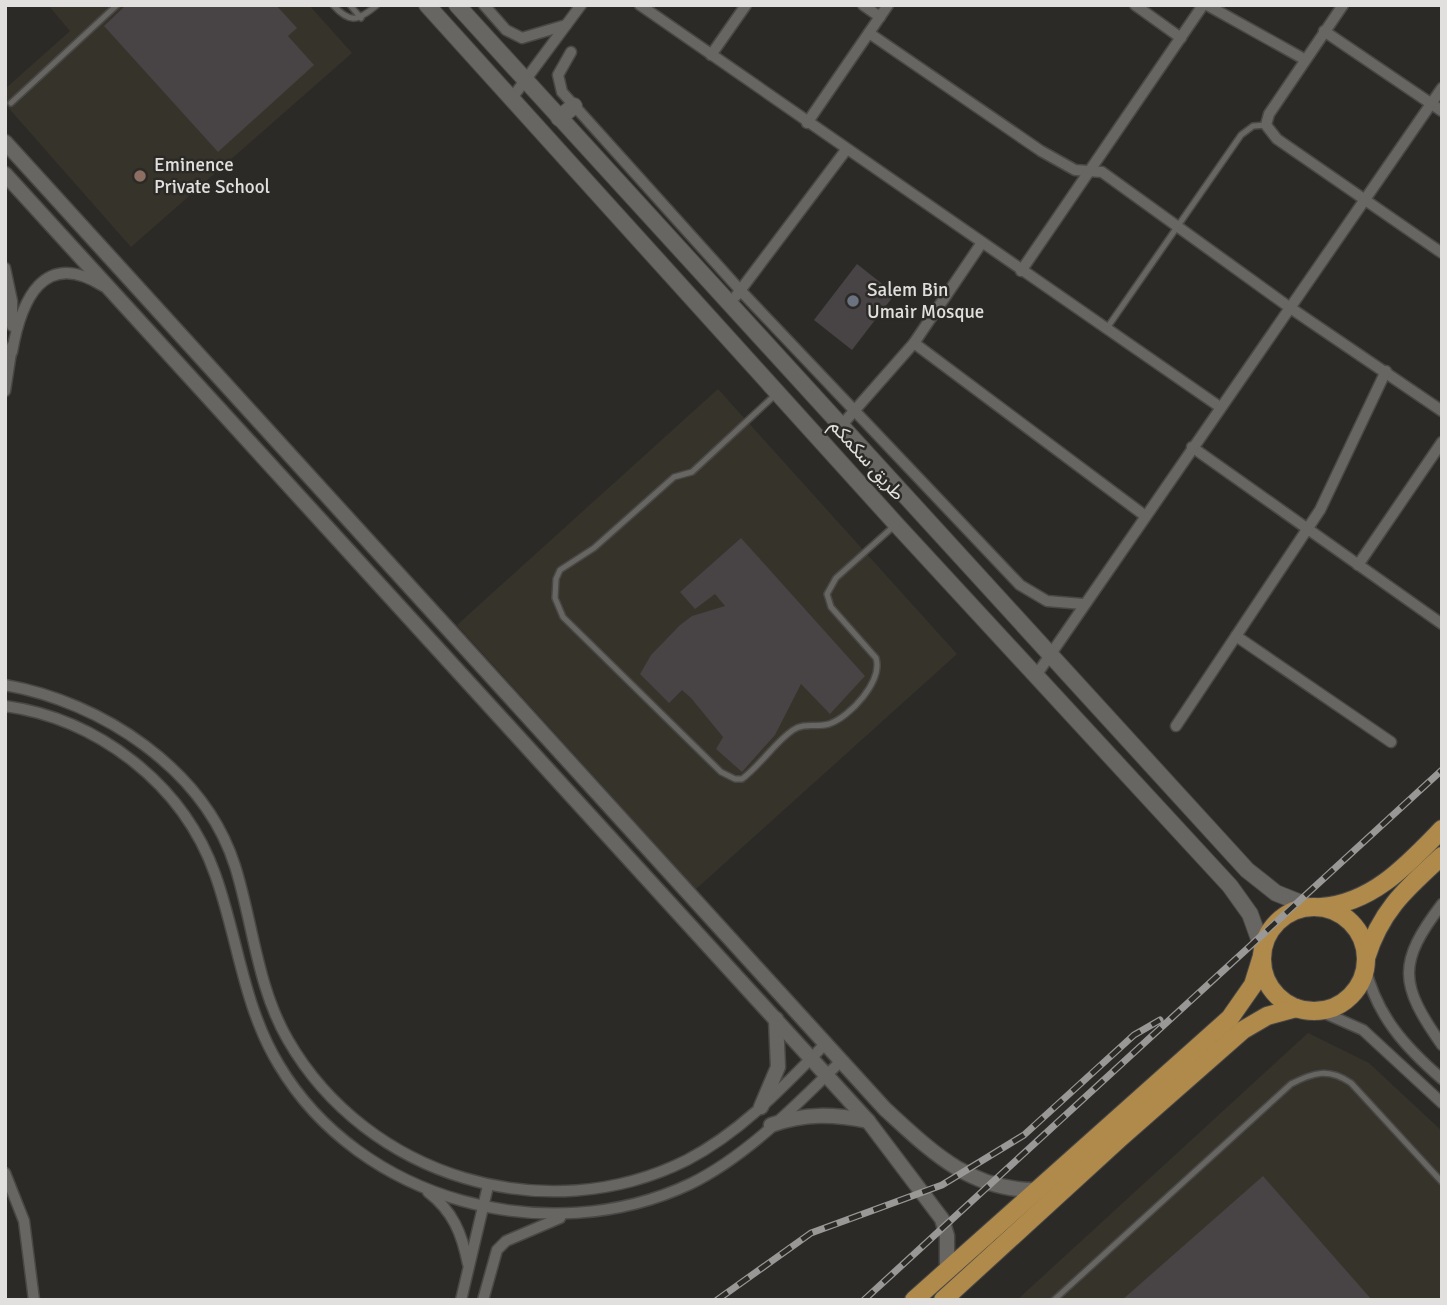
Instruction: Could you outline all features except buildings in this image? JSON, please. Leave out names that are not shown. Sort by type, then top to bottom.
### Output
[{"type":"highway","points":[[914,1300],[1230,1018],[1253,985],[1267,936],[1280,920],[1297,910],[1344,903],[1378,888],[1442,830]]},
{"type":"highway","points":[[1262,953],[1268,985],[1282,1001],[1296,1008],[1321,1011],[1348,999],[1361,982],[1376,930],[1391,904],[1442,856]]},
{"type":"highway","points":[[1314,907],[1337,912],[1353,925],[1363,943],[1366,962]]},
{"type":"highway","points":[[943,1300],[1243,1030],[1267,1016],[1296,1008]]},
{"type":"main road","name":"طريق سكمكم","points":[[427,5],[896,524],[1037,674],[1237,895],[1255,925],[1262,953]]},
{"type":"main road","name":"طريق سكمكم","points":[[457,5],[840,427],[1256,878],[1287,899],[1314,907]]},
{"type":"main road","points":[[559,118],[574,106]]},
{"type":"street","points":[[484,5],[506,30],[522,38],[566,25]]},
{"type":"street","points":[[512,98],[580,5]]},
{"type":"street","points":[[640,5],[981,244],[1220,407]]},
{"type":"street","points":[[711,55],[746,5]]},
{"type":"street","points":[[863,5],[880,17]]},
{"type":"street","points":[[807,123],[888,5]]},
{"type":"street","points":[[1135,5],[1181,38]]},
{"type":"street","points":[[1021,271],[1205,5],[1304,60]]},
{"type":"street","points":[[1343,5],[1269,114],[1266,125],[1277,139],[1442,253]]},
{"type":"street","points":[[1324,31],[1442,111]]},
{"type":"street","points":[[869,33],[1041,151],[1075,170],[1102,172],[1289,307],[1442,411]]},
{"type":"street","points":[[571,52],[558,81],[562,92],[740,290],[1028,592],[1047,601],[1083,604]]},
{"type":"street","points":[[1037,674],[1144,515],[1442,89]]},
{"type":"street","points":[[5,142],[885,1109],[961,1172],[996,1187],[1035,1190]]},
{"type":"street","points":[[729,305],[846,150]]},
{"type":"street","points":[[5,174],[868,1121],[942,1219],[947,1236],[947,1270]]},
{"type":"street","points":[[840,427],[914,343],[981,244]]},
{"type":"street","points":[[5,268],[12,301],[12,352]]},
{"type":"street","points":[[5,391],[24,304],[30,293],[47,278],[77,275],[114,294]]},
{"type":"street","points":[[914,343],[1144,515]]},
{"type":"street","points":[[1176,726],[1307,529],[1334,483],[1386,371]]},
{"type":"street","points":[[1358,565],[1442,442]]},
{"type":"street","points":[[1192,447],[1442,624]]},
{"type":"street","points":[[1236,636],[1391,742]]},
{"type":"street","points":[[5,685],[60,699],[107,719],[145,745],[178,776],[210,816],[225,841],[246,906],[270,1000],[287,1039],[315,1080],[352,1118],[382,1141],[448,1174],[488,1186],[564,1192],[608,1187],[651,1175],[699,1152],[732,1132],[826,1043]]},
{"type":"street","points":[[5,706],[45,712],[82,728],[133,761],[161,787],[205,850],[216,875],[251,1007],[279,1066],[306,1102],[358,1153],[389,1172],[483,1206],[571,1215]]},
{"type":"street","points":[[1442,904],[1416,940],[1408,974],[1416,1007],[1442,1045]]},
{"type":"street","points":[[1366,962],[1374,999],[1388,1024],[1442,1079]]},
{"type":"street","points":[[1321,1011],[1363,1030],[1442,1103]]},
{"type":"street","points":[[761,1107],[778,1067],[776,1018]]},
{"type":"street","points":[[483,1300],[497,1250],[506,1241],[548,1221],[627,1206],[688,1184],[726,1164],[841,1061]]},
{"type":"street","points":[[771,1125],[808,1115],[828,1114],[868,1121]]},
{"type":"street","points":[[5,1173],[24,1221],[34,1300]]},
{"type":"street","points":[[418,1184],[438,1199],[457,1224],[469,1271]]},
{"type":"street","points":[[461,1300],[488,1186]]},
{"type":"lane","points":[[11,103],[117,5]]},
{"type":"lane","points":[[332,5],[348,19],[361,18],[377,5]]},
{"type":"lane","points":[[350,5],[361,18]]},
{"type":"lane","points":[[1106,329],[1241,135],[1253,126],[1266,125]]},
{"type":"lane","points":[[778,393],[692,472],[666,483],[594,548],[560,570],[556,579],[555,598],[563,617],[721,772],[735,779],[742,779],[791,731],[803,724],[822,726],[835,722],[873,685],[879,668],[876,659],[831,607],[827,594],[836,578],[896,524]]},
{"type":"lane","points":[[1054,1300],[1292,1084],[1314,1073],[1337,1073],[1350,1083],[1442,1182]]},
{"type":"shaded area","name":"Eminence Private School","points":[[48,5],[309,5],[352,53],[131,247],[5,104],[5,89],[70,31]]},
{"type":"shaded area","points":[[718,389],[957,654],[696,889],[457,625]]},
{"type":"shaded area","points":[[1308,1033],[1369,1063],[1442,1131],[1442,1300],[1017,1300]]},
{"type":"railway","points":[[864,1300],[1442,770]]},
{"type":"railway","points":[[717,1300],[811,1233],[942,1185],[1024,1135],[1134,1035],[1160,1020]]},
{"type":"place","name":"Eminence Private School","points":[[140,176]]},
{"type":"place","name":"Salem Bin Umair Mosque","points":[[853,301]]}]
